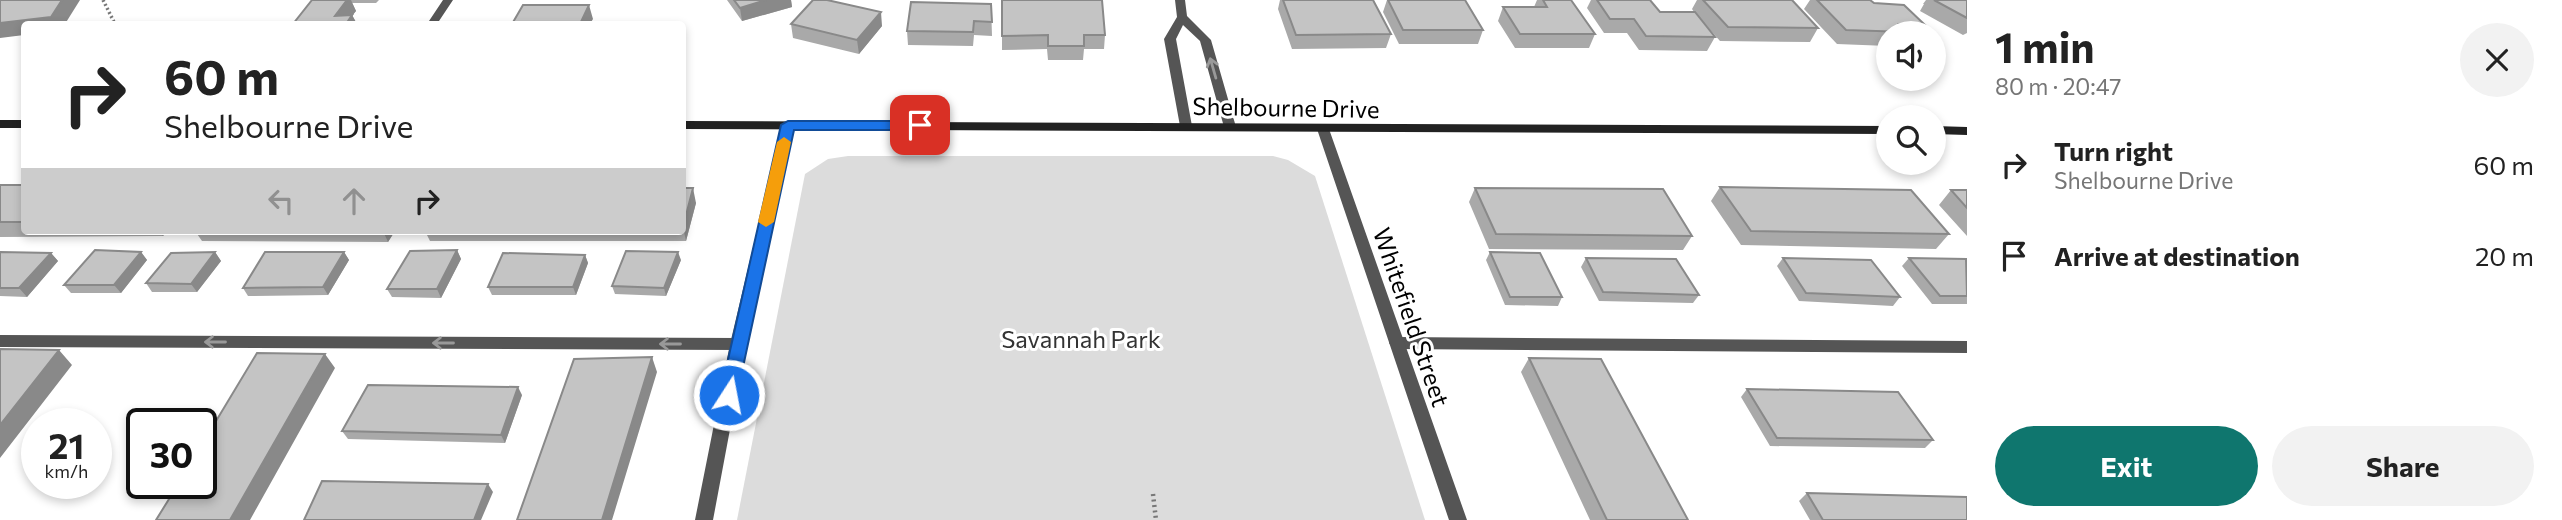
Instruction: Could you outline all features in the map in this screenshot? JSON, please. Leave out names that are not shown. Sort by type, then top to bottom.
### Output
[{"type":"main road","points":[[0,124],[21,124]]},
{"type":"main road","name":"Shelbourne Drive","points":[[686,125],[1186,125],[1323,130],[1876,130]]},
{"type":"main road","points":[[1946,131],[1967,131]]},
{"type":"street","points":[[434,21],[448,0]]},
{"type":"street","points":[[1180,0],[1182,17],[1170,39],[1186,125]]},
{"type":"street","points":[[1182,17],[1205,40],[1230,127]]},
{"type":"street","points":[[704,520],[738,344],[788,125]]},
{"type":"street","name":"Whitefield Street","points":[[1323,130],[1458,520]]},
{"type":"street","points":[[0,341],[738,344]]},
{"type":"street","points":[[1397,343],[1967,347]]},
{"type":"path","points":[[103,0],[114,21]]},
{"type":"path","points":[[1153,494],[1156,520]]},
{"type":"green space","name":"Savannah Park","points":[[848,156],[1273,156],[1288,160],[1315,176],[1425,520],[737,520],[805,174],[828,159]]},
{"type":"building","points":[[0,0],[62,0],[51,17],[0,23]]},
{"type":"building","points":[[312,0],[347,0],[335,16],[352,15],[348,21],[295,21]]},
{"type":"building","points":[[734,0],[766,0],[740,8]]},
{"type":"building","points":[[813,0],[827,0],[881,12],[857,40],[791,24]]},
{"type":"building","points":[[1002,0],[1102,0],[1105,35],[1084,35],[1084,46],[1048,46],[1048,35],[1002,36]]},
{"type":"building","points":[[1283,0],[1373,0],[1391,34],[1296,35]]},
{"type":"building","points":[[1388,0],[1465,0],[1483,30],[1403,30]]},
{"type":"building","points":[[1543,0],[1571,0],[1595,34],[1520,34],[1503,7],[1547,7]]},
{"type":"building","points":[[1597,0],[1650,0],[1660,12],[1695,12],[1715,37],[1646,36],[1634,19],[1610,19]]},
{"type":"building","points":[[1703,0],[1792,0],[1818,28],[1728,27]]},
{"type":"building","points":[[1817,0],[1870,0],[1874,3],[1904,5],[1921,21],[1876,21],[1876,31],[1846,30]]},
{"type":"building","points":[[1934,0],[1967,0],[1967,18]]},
{"type":"building","points":[[911,2],[991,4],[992,22],[974,21],[973,32],[907,31]]},
{"type":"building","points":[[523,5],[589,5],[581,21],[514,21]]},
{"type":"building","points":[[0,185],[21,185],[21,222],[0,222]]},
{"type":"building","points":[[1720,187],[1911,190],[1949,234],[1751,231]]},
{"type":"building","points":[[686,188],[693,188],[686,215]]},
{"type":"building","points":[[1475,188],[1663,189],[1692,236],[1496,234]]},
{"type":"building","points":[[1951,190],[1967,190],[1967,208]]},
{"type":"building","points":[[95,250],[141,252],[114,285],[64,285]]},
{"type":"building","points":[[457,250],[437,289],[387,289],[410,251]]},
{"type":"building","points":[[626,251],[678,252],[664,288],[612,286]]},
{"type":"building","points":[[0,252],[51,253],[19,288],[0,288]]},
{"type":"building","points":[[215,252],[191,284],[146,283],[171,253]]},
{"type":"building","points":[[265,252],[344,252],[323,287],[243,288]]},
{"type":"building","points":[[1490,252],[1540,253],[1562,297],[1510,297]]},
{"type":"building","points":[[503,253],[585,255],[573,287],[488,287]]},
{"type":"building","points":[[1586,258],[1676,259],[1699,295],[1603,292]]},
{"type":"building","points":[[1783,258],[1871,260],[1900,297],[1806,293]]},
{"type":"building","points":[[1909,258],[1966,259],[1967,296],[1940,296]]},
{"type":"building","points":[[0,349],[59,350],[0,425]]},
{"type":"building","points":[[257,353],[325,354],[230,520],[156,520],[169,499],[217,499],[217,419]]},
{"type":"building","points":[[652,357],[602,520],[517,520],[574,359]]},
{"type":"building","points":[[1529,358],[1601,359],[1688,520],[1607,520]]},
{"type":"building","points":[[368,385],[518,387],[501,435],[342,431]]},
{"type":"building","points":[[1747,389],[1898,392],[1933,440],[1777,438]]},
{"type":"building","points":[[322,481],[488,484],[474,520],[304,520]]},
{"type":"building","points":[[1807,493],[1967,497],[1967,520],[1823,520]]},
{"type":"slow traffic","points":[[766,222],[784,142]]},
{"type":"route","points":[[729,395],[788,125],[920,125]]}]
